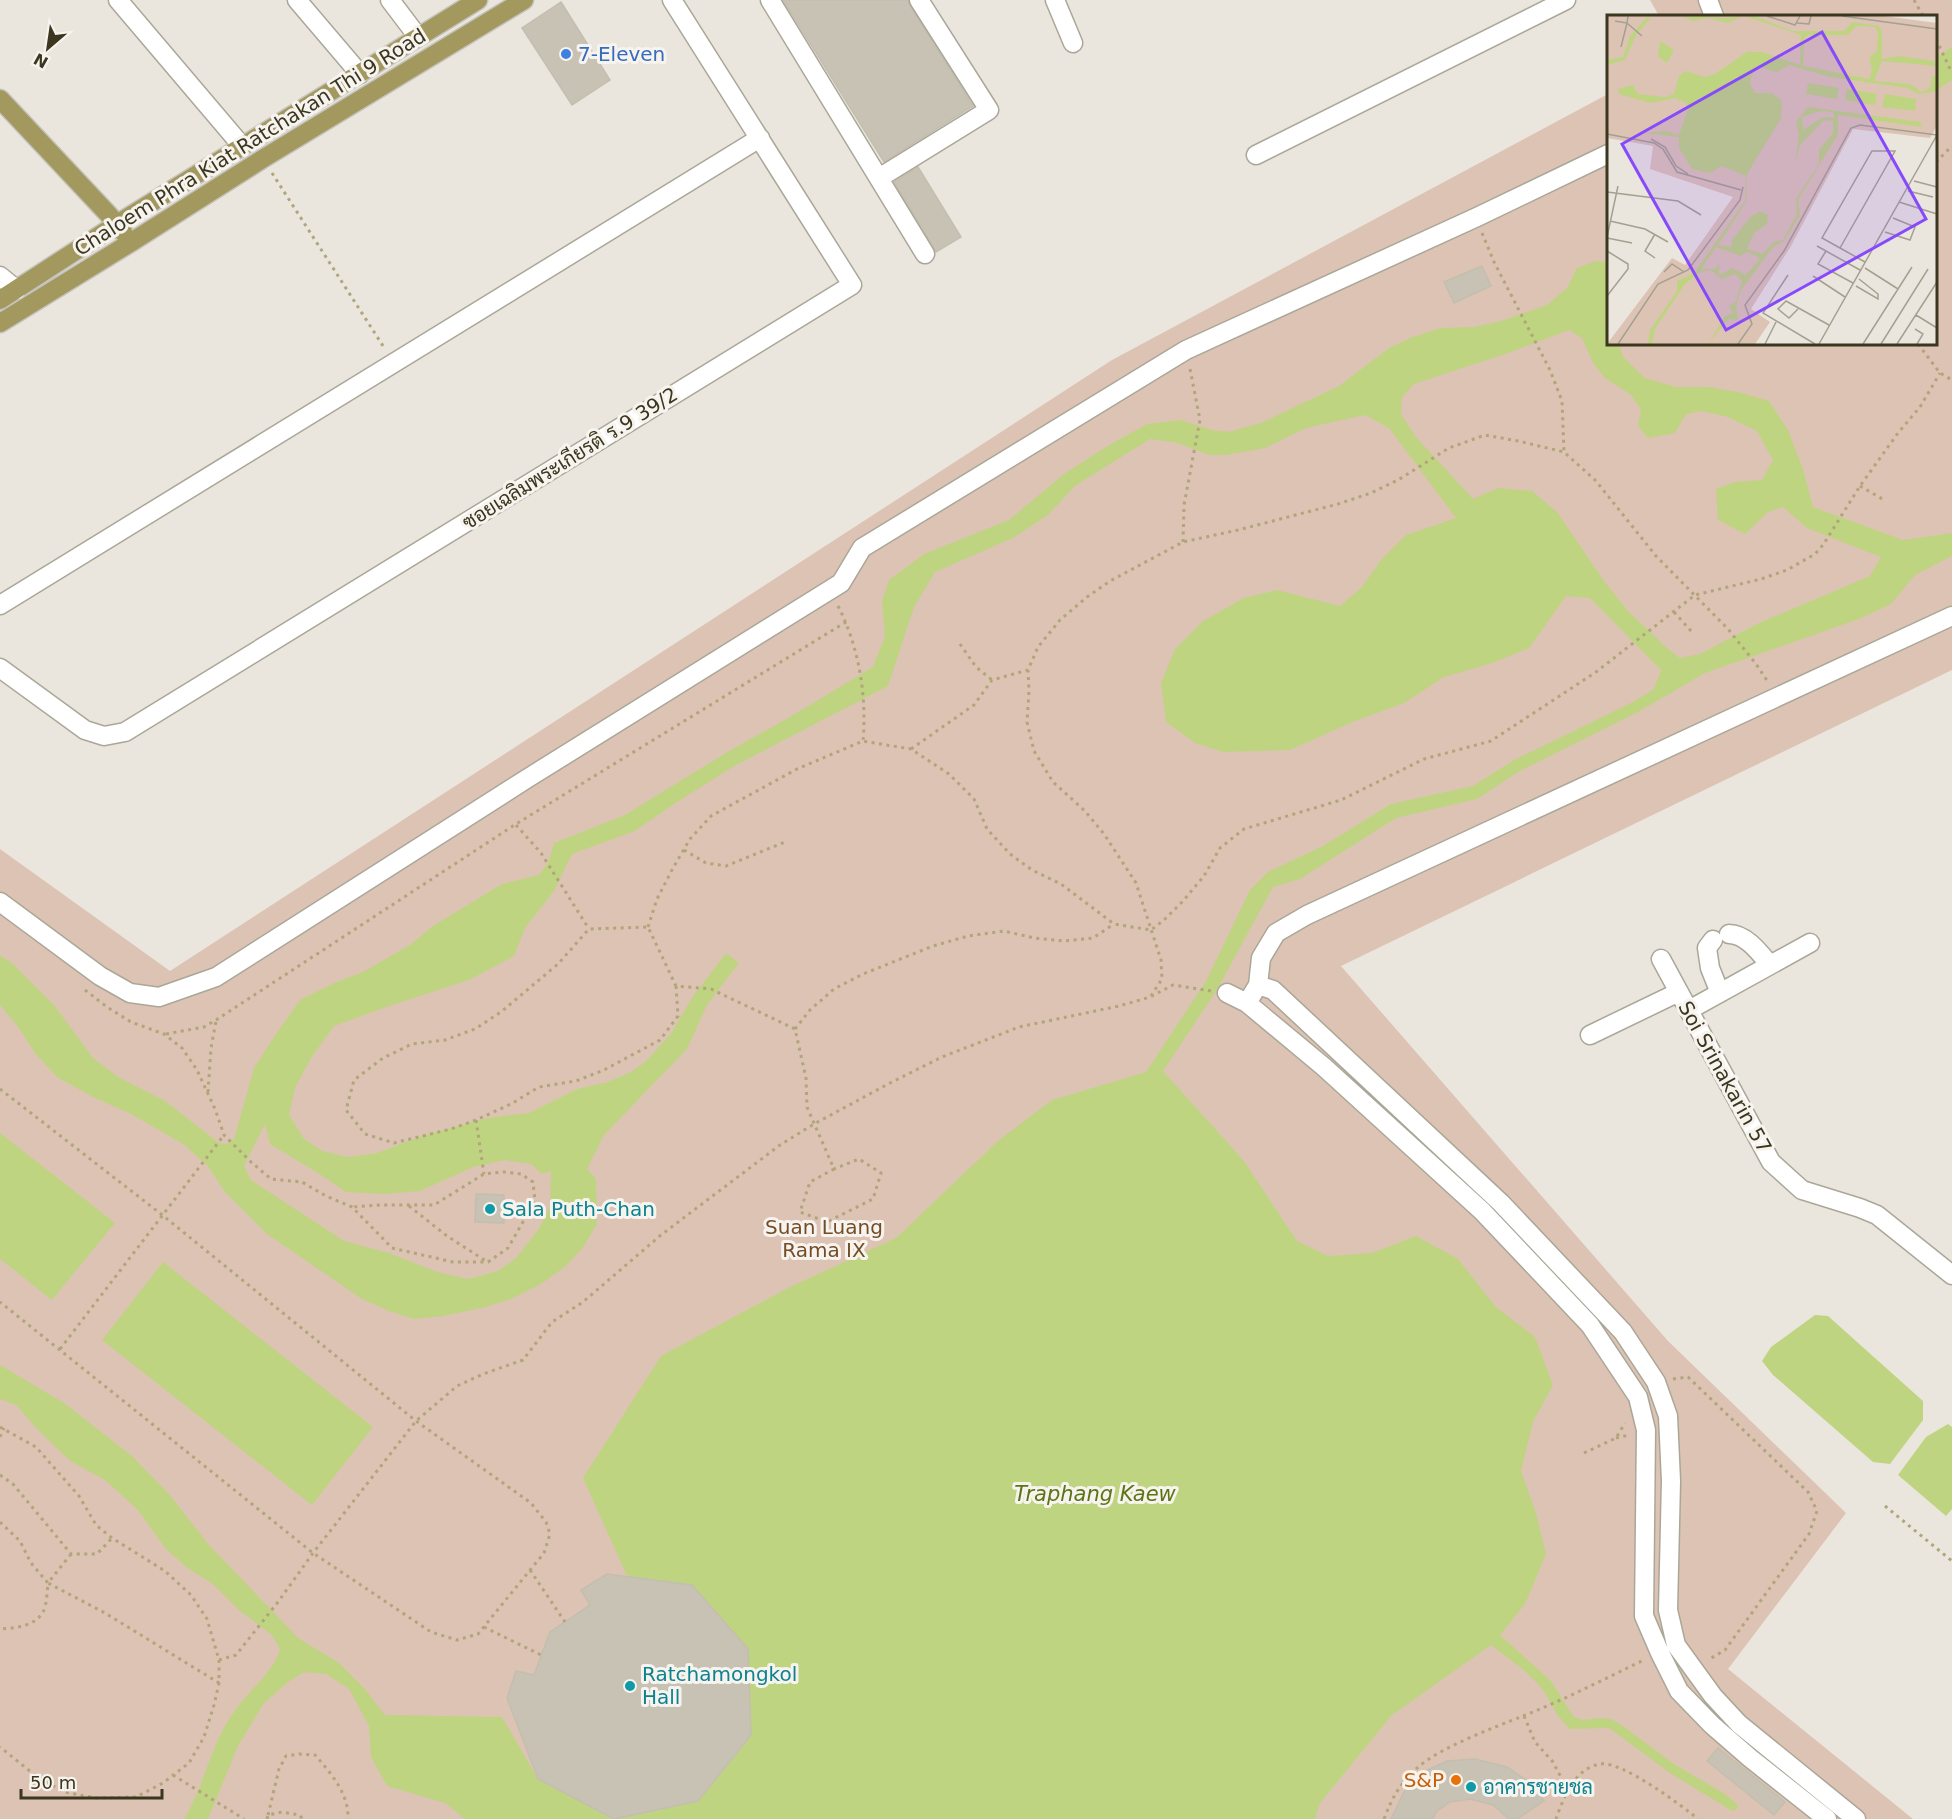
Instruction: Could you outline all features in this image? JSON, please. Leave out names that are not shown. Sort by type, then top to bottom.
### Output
[{"type":"main road","name":"Chaloem Phra Kiat Ratchakan Thi 9 Road","points":[[0,300],[117,224],[478,0]]},
{"type":"main road","name":"Chaloem Phra Kiat Ratchakan Thi 9 Road","points":[[0,322],[524,0]]},
{"type":"main road","points":[[0,99],[117,224],[130,243]]},
{"type":"street","points":[[118,0],[242,146]]},
{"type":"street","points":[[297,0],[360,74]]},
{"type":"street","points":[[390,0],[418,37]]},
{"type":"street","name":"ซอยเฉลิมพระเกียรติ ร.9 39/2","points":[[0,668],[85,730],[104,736],[125,732],[852,285],[672,0]]},
{"type":"street","points":[[770,0],[925,254]]},
{"type":"street","points":[[879,178],[988,110],[919,0]]},
{"type":"street","points":[[1055,0],[1073,43]]},
{"type":"street","points":[[1256,155],[1566,0]]},
{"type":"street","points":[[1708,0],[1714,15]]},
{"type":"street","points":[[0,605],[760,138]]},
{"type":"street","points":[[0,902],[100,976],[129,993],[159,997],[216,977],[528,778],[841,583],[862,548],[1186,350],[1607,154]]},
{"type":"street","points":[[0,276],[17,290]]},
{"type":"street","points":[[1247,1003],[1258,985],[1261,958],[1276,933],[1306,915],[1952,616]]},
{"type":"street","points":[[1720,993],[1710,968],[1707,948],[1721,937],[1734,934],[1745,940],[1770,965]]},
{"type":"street","points":[[1689,1010],[1810,943]]},
{"type":"street","name":"Soi Srinakarin 57","points":[[1661,959],[1771,1162],[1802,1190],[1877,1215],[1952,1275]]},
{"type":"street","points":[[1258,985],[1273,990],[1501,1203],[1623,1332],[1656,1382],[1668,1416],[1671,1481],[1668,1610],[1676,1645],[1713,1696],[1740,1724],[1856,1819]]},
{"type":"street","points":[[1590,1035],[1679,992]]},
{"type":"street","points":[[1227,993],[1247,1003],[1324,1067],[1482,1211],[1590,1325],[1638,1397],[1646,1430],[1644,1616],[1660,1653],[1679,1691],[1712,1725],[1827,1819]]},
{"type":"path","points":[[1914,0],[1922,15]]},
{"type":"path","points":[[1937,42],[1952,73]]},
{"type":"path","points":[[1937,160],[1952,146]]},
{"type":"path","points":[[264,158],[394,363]]},
{"type":"path","points":[[1477,216],[1484,241],[1550,370],[1562,401],[1564,452]]},
{"type":"path","points":[[1919,345],[1940,373],[1952,380]]},
{"type":"path","points":[[1183,542],[1184,506],[1200,420],[1186,350]]},
{"type":"path","points":[[648,927],[590,929],[558,964],[501,1012],[475,1029],[445,1040],[412,1044],[383,1058],[354,1080],[346,1110],[365,1134],[394,1143],[451,1129],[476,1120],[511,1104],[539,1087],[576,1081],[604,1070],[660,1040],[678,1016],[676,986],[648,927],[657,899],[690,839],[711,816],[797,769],[863,741],[911,749],[949,774],[974,799],[987,829],[1010,854],[1032,870],[1061,884],[1114,924],[1151,930],[1164,920],[1204,876],[1220,848],[1244,829],[1341,800],[1424,759],[1491,741],[1587,678],[1695,595],[1761,579],[1787,570],[1815,554],[1860,486],[1920,407],[1940,373]]},
{"type":"path","points":[[1150,997],[1162,979],[1161,960],[1136,883],[1120,857],[1085,811],[1053,782],[1035,751],[1027,722],[1028,670],[1038,647],[1060,620],[1110,581],[1183,542],[1338,504],[1371,493],[1415,470],[1449,448],[1485,435],[1564,452],[1596,481],[1656,555],[1728,629],[1756,664]]},
{"type":"path","points":[[1860,486],[1884,500]]},
{"type":"path","points":[[830,590],[846,622],[860,668],[865,720],[863,741]]},
{"type":"path","points":[[1674,612],[1692,632]]},
{"type":"path","points":[[164,1034],[204,1027],[216,1020],[516,824],[846,622]]},
{"type":"path","points":[[960,644],[976,667],[992,680]]},
{"type":"path","points":[[911,749],[974,705],[992,680],[1028,670]]},
{"type":"path","points":[[516,824],[541,853],[590,929]]},
{"type":"path","points":[[684,850],[706,862],[726,866],[785,842]]},
{"type":"path","points":[[795,1029],[810,1010],[834,989],[863,974],[933,946],[968,936],[1004,931],[1034,938],[1064,941],[1093,938],[1114,924]]},
{"type":"path","points":[[219,1660],[236,1655],[416,1421],[457,1386],[523,1360],[552,1322],[583,1302],[661,1235],[780,1145],[814,1124],[942,1057],[1019,1027],[1119,1006],[1150,997],[1173,985],[1227,993]]},
{"type":"path","points":[[80,986],[131,1022],[164,1034],[182,1048],[197,1070],[215,1109],[224,1137],[271,1179],[302,1182],[352,1207],[392,1248],[453,1262],[488,1262],[508,1248],[535,1201],[533,1182],[521,1174],[484,1171],[434,1205],[352,1207]]},
{"type":"path","points":[[676,986],[711,989],[795,1029]]},
{"type":"path","points":[[208,1094],[211,1048],[216,1020]]},
{"type":"path","points":[[795,1029],[806,1078],[807,1107],[834,1169]]},
{"type":"path","points":[[0,1089],[162,1214],[416,1421],[531,1503],[546,1522],[550,1534],[544,1552],[478,1634],[457,1640],[431,1632],[313,1553],[0,1302]]},
{"type":"path","points":[[476,1120],[484,1171]]},
{"type":"path","points":[[60,1349],[162,1214],[224,1137]]},
{"type":"path","points":[[859,1158],[881,1173],[873,1199],[827,1222],[800,1212],[810,1182],[834,1169],[859,1158]]},
{"type":"path","points":[[409,1206],[447,1236],[488,1262]]},
{"type":"path","points":[[1656,1382],[1688,1377],[1808,1492],[1817,1510],[1809,1534],[1725,1650],[1693,1669]]},
{"type":"path","points":[[1584,1453],[1616,1438],[1638,1397]]},
{"type":"path","points":[[0,1437],[2,1427],[36,1447],[79,1496],[96,1525],[112,1538],[165,1571],[191,1595],[207,1619],[219,1660],[219,1683],[204,1737],[189,1763],[163,1784],[136,1797],[96,1798],[64,1791],[36,1776],[0,1747]]},
{"type":"path","points":[[0,1474],[13,1484],[71,1554]]},
{"type":"path","points":[[1885,1506],[1952,1561]]},
{"type":"path","points":[[0,1522],[20,1541],[31,1563],[48,1583],[105,1613],[219,1683]]},
{"type":"path","points":[[71,1554],[98,1554],[112,1538]]},
{"type":"path","points":[[0,1629],[17,1628],[32,1623],[44,1611],[48,1583],[71,1554]]},
{"type":"path","points":[[530,1570],[565,1622]]},
{"type":"path","points":[[484,1627],[541,1655]]},
{"type":"path","points":[[1384,1819],[1393,1795],[1417,1768],[1441,1752],[1660,1653]]},
{"type":"path","points":[[1524,1716],[1534,1742],[1553,1762],[1568,1791]]},
{"type":"path","points":[[268,1817],[279,1768],[286,1756],[299,1754],[315,1755],[335,1778],[349,1808],[348,1819]]},
{"type":"path","points":[[1556,1819],[1568,1791],[1584,1770],[1602,1763],[1624,1769],[1698,1819]]},
{"type":"path","points":[[173,1775],[243,1819]]},
{"type":"path","points":[[268,1817],[282,1812],[300,1815],[302,1819]]},
{"type":"green space","name":"Suan Luang Rama IX","points":[[1650,0],[1952,0],[1952,670],[1341,966],[1668,1341],[1846,1513],[1728,1669],[1913,1819],[0,1819],[0,849],[170,971],[1112,360],[1607,95],[1607,345],[1937,345],[1937,15],[1658,15]]},
{"type":"water","points":[[1952,47],[1952,80],[1937,90],[1937,56]]},
{"type":"water","name":"Traphang Kaew","points":[[1596,261],[1607,262],[1607,345],[1619,345],[1623,357],[1645,378],[1676,387],[1708,387],[1738,392],[1769,401],[1788,430],[1803,469],[1813,507],[1903,540],[1952,533],[1952,556],[1915,575],[1891,604],[1859,619],[1705,673],[1638,712],[1518,772],[1477,799],[1396,818],[1300,879],[1273,887],[1218,988],[1163,1071],[1244,1161],[1297,1241],[1328,1256],[1372,1253],[1416,1236],[1458,1259],[1496,1307],[1535,1337],[1553,1385],[1533,1422],[1521,1471],[1536,1513],[1546,1554],[1525,1604],[1500,1635],[1551,1681],[1573,1716],[1582,1720],[1611,1719],[1674,1764],[1725,1794],[1738,1805],[1736,1810],[1732,1811],[1670,1773],[1609,1728],[1570,1729],[1558,1716],[1542,1688],[1525,1671],[1491,1645],[1392,1715],[1320,1803],[1315,1819],[614,1819],[698,1801],[751,1735],[748,1649],[692,1585],[627,1576],[583,1478],[661,1356],[788,1288],[896,1238],[998,1141],[1052,1100],[1146,1072],[1206,981],[1250,890],[1268,872],[1323,846],[1391,804],[1473,786],[1514,760],[1633,702],[1654,689],[1661,670],[1590,598],[1566,596],[1529,648],[1492,663],[1444,677],[1404,703],[1355,721],[1290,750],[1223,752],[1195,743],[1166,722],[1161,683],[1175,649],[1203,621],[1244,598],[1277,590],[1340,606],[1361,588],[1382,559],[1406,535],[1456,518],[1389,428],[1365,415],[1306,428],[1265,448],[1226,455],[1209,455],[1177,443],[1150,439],[1075,486],[1048,515],[1013,538],[935,572],[914,607],[888,686],[736,765],[635,831],[572,854],[554,891],[525,928],[514,956],[469,980],[334,1026],[311,1058],[295,1088],[289,1115],[304,1139],[322,1151],[348,1157],[377,1153],[425,1135],[488,1118],[529,1113],[577,1089],[608,1082],[631,1072],[645,1062],[670,1035],[694,995],[726,953],[739,963],[707,1005],[687,1049],[604,1135],[587,1169],[596,1179],[597,1224],[584,1246],[566,1266],[541,1284],[511,1299],[482,1308],[414,1319],[362,1299],[267,1234],[225,1192],[207,1165],[183,1144],[131,1114],[57,1077],[35,1053],[0,1005],[0,955],[13,964],[54,1005],[93,1058],[118,1077],[165,1101],[219,1143],[226,1144],[234,1139],[254,1068],[300,1000],[363,972],[410,945],[433,926],[502,884],[539,875],[549,861],[554,843],[625,815],[873,667],[885,636],[882,601],[889,580],[924,554],[1009,520],[1064,474],[1147,424],[1181,420],[1212,430],[1228,432],[1261,423],[1339,386],[1389,348],[1410,338],[1441,328],[1474,327],[1501,321],[1547,305],[1567,288],[1577,268]],"holes":[[[1569,330],[1582,338],[1593,363],[1605,378],[1630,394],[1641,409],[1638,426],[1648,438],[1675,433],[1686,414],[1702,411],[1728,417],[1757,431],[1773,460],[1762,480],[1735,482],[1716,489],[1718,520],[1745,534],[1768,512],[1783,507],[1807,528],[1881,557],[1870,576],[1759,623],[1700,654],[1680,658],[1628,611],[1604,581],[1557,512],[1532,491],[1498,488],[1473,499],[1416,437],[1401,414],[1402,397],[1414,384]],[[265,1124],[270,1144],[346,1192],[384,1194],[420,1191],[473,1167],[505,1160],[531,1164],[542,1174],[551,1171],[550,1207],[538,1230],[517,1257],[498,1271],[468,1279],[437,1272],[389,1253],[344,1241],[251,1180],[244,1166]]]},
{"type":"water","points":[[0,1133],[115,1223],[52,1300],[0,1259]]},
{"type":"water","points":[[163,1262],[373,1427],[312,1505],[102,1340]]},
{"type":"water","points":[[1815,1315],[1828,1316],[1923,1401],[1923,1420],[1890,1464],[1873,1462],[1773,1375],[1762,1361],[1771,1347]]},
{"type":"water","points":[[0,1365],[64,1403],[132,1456],[169,1494],[209,1545],[298,1638],[339,1663],[364,1688],[385,1715],[502,1717],[538,1779],[614,1819],[465,1819],[445,1803],[387,1786],[371,1757],[369,1726],[349,1689],[326,1674],[304,1672],[288,1682],[264,1703],[238,1746],[208,1819],[184,1819],[227,1722],[273,1665],[280,1649],[272,1635],[239,1610],[213,1584],[186,1567],[165,1548],[138,1510],[105,1480],[70,1461],[16,1405],[0,1399]]},
{"type":"water","points":[[1948,1424],[1952,1427],[1952,1509],[1946,1516],[1898,1475],[1926,1437]]},
{"type":"building","points":[[783,0],[908,0],[973,106],[884,162]]},
{"type":"building","name":"7-Eleven","points":[[561,2],[610,80],[572,105],[522,28]]},
{"type":"building","points":[[918,167],[961,237],[936,252],[894,182]]},
{"type":"building","points":[[1482,266],[1491,286],[1454,303],[1444,282]]},
{"type":"building","name":"Sala Puth-Chan","points":[[476,1194],[504,1195],[504,1223],[475,1222]]},
{"type":"building","name":"Ratchamongkol Hall","points":[[607,1574],[692,1585],[748,1649],[751,1735],[698,1801],[614,1819],[538,1779],[507,1698],[516,1671],[534,1675],[550,1632],[590,1605],[581,1590]]},
{"type":"building","points":[[1718,1748],[1785,1802],[1774,1815],[1707,1761]]},
{"type":"building","name":"อาคารชายชล","points":[[1475,1759],[1507,1767],[1532,1784],[1544,1801],[1517,1819],[1509,1819],[1493,1805],[1470,1799],[1450,1802],[1436,1812],[1433,1819],[1391,1819],[1405,1790],[1425,1771],[1447,1761]]},
{"type":"place","name":"7-Eleven","points":[[566,54]]},
{"type":"place","name":"Sala Puth-Chan","points":[[490,1209]]},
{"type":"place","name":"Ratchamongkol Hall","points":[[630,1686]]},
{"type":"place","name":"S&P","points":[[1456,1780]]},
{"type":"place","name":"อาคารชายชล","points":[[1471,1787]]}]
